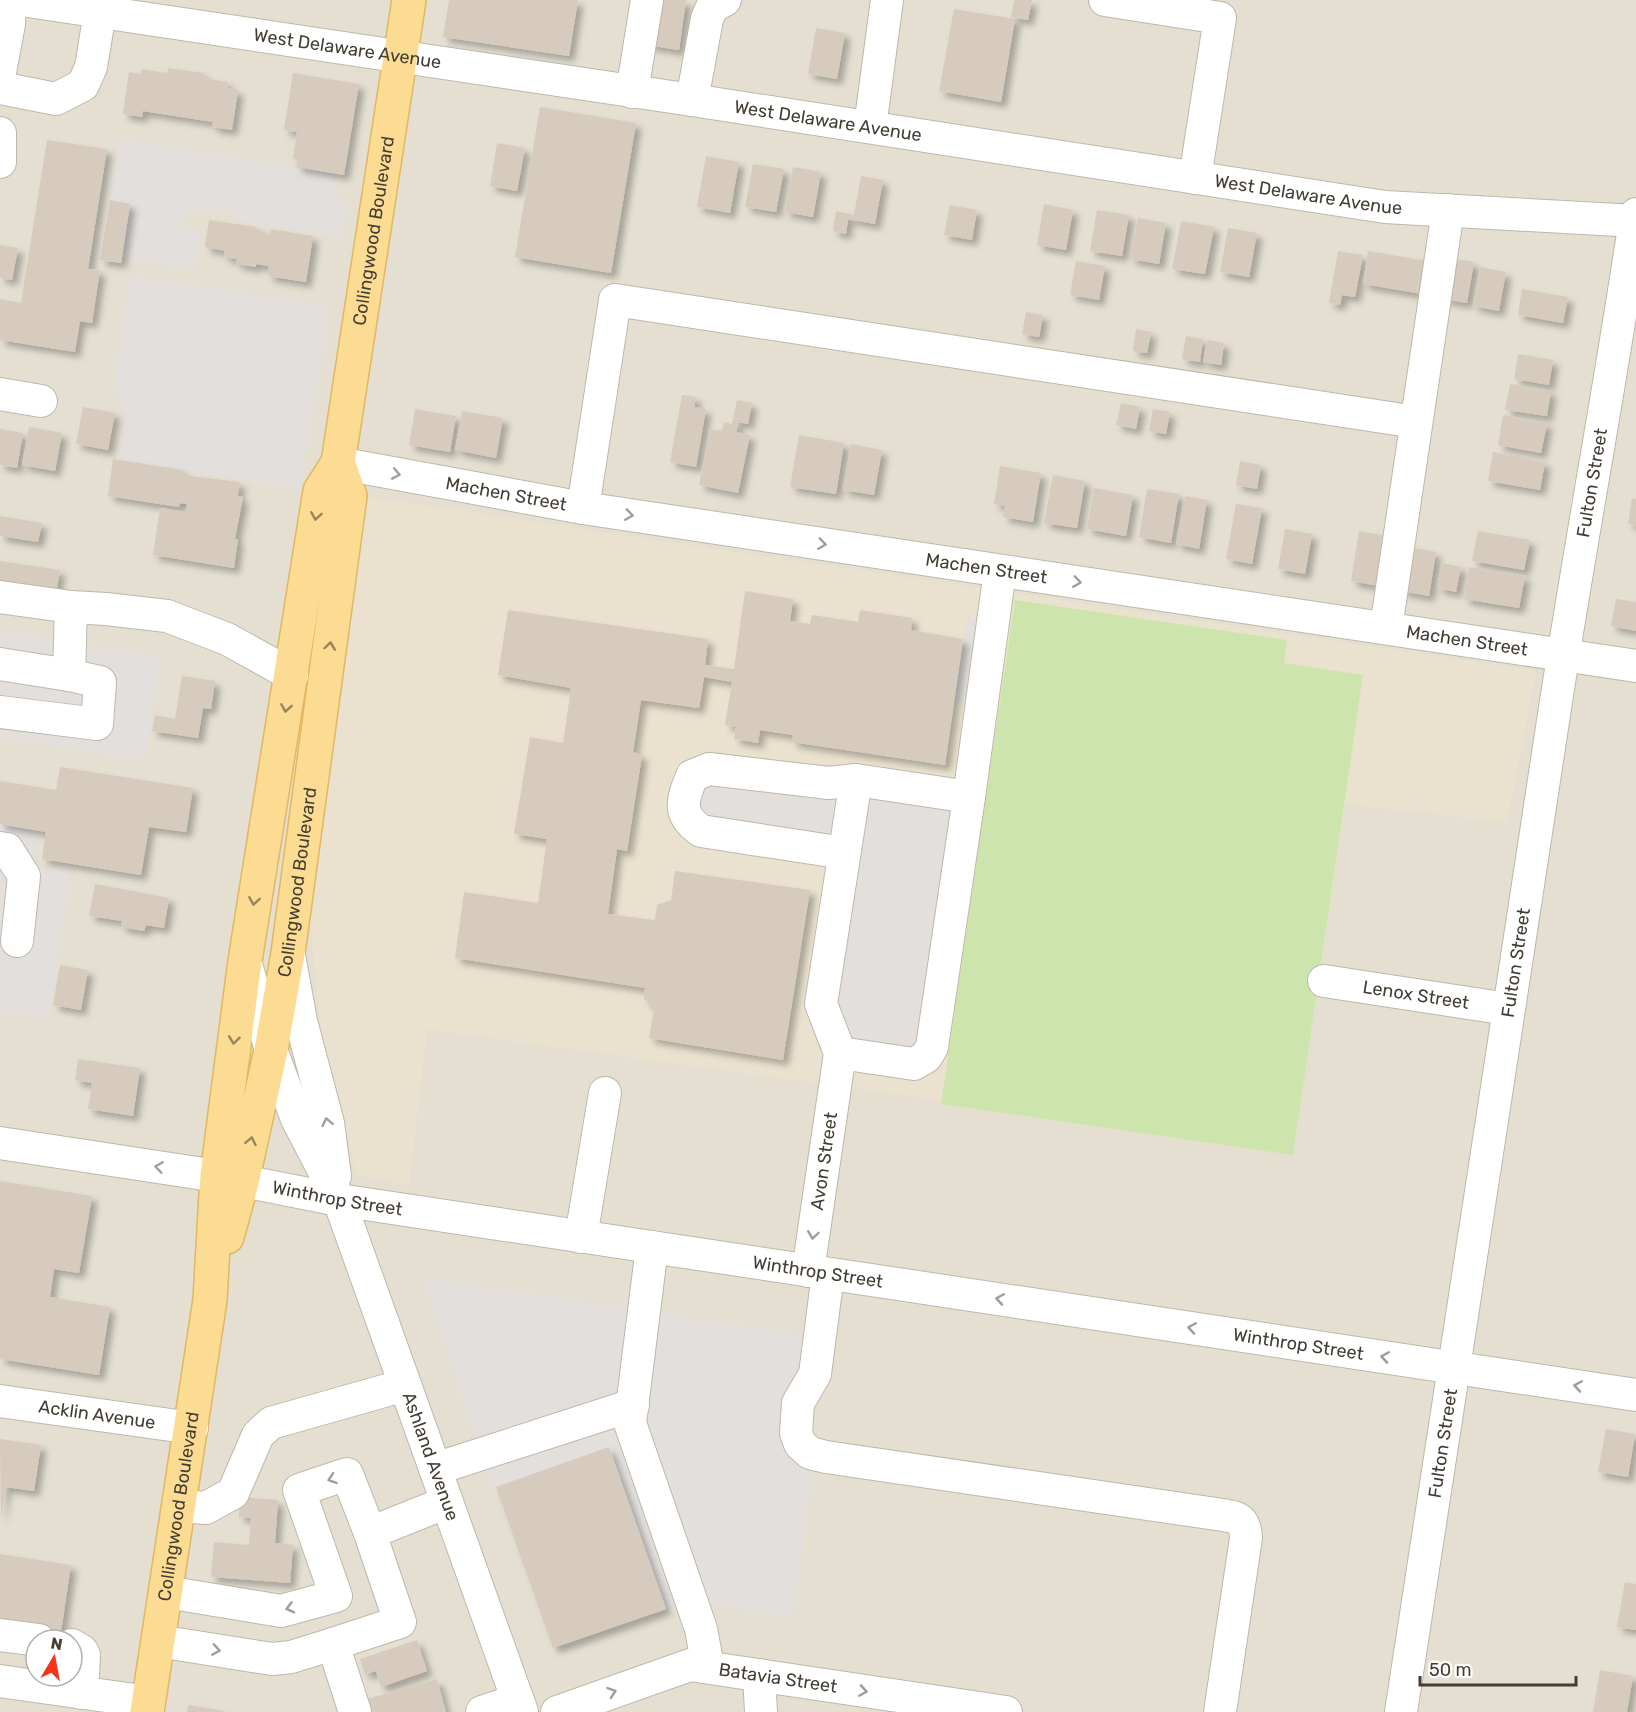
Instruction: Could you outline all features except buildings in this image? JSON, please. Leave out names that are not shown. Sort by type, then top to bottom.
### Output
[{"type":"main road","name":"Collingwood Boulevard","points":[[148,1707],[230,1179],[244,961],[320,491],[338,463],[409,0]]},
{"type":"main road","name":"Collingwood Boulevard","points":[[230,1179],[271,1050],[288,953],[350,496],[338,463]]},
{"type":"main road","points":[[292,675],[323,695]]},
{"type":"street","points":[[0,72],[9,24],[10,0]]},
{"type":"street","name":"West Delaware Avenue","points":[[21,0],[870,127],[1385,207],[1636,218]]},
{"type":"street","points":[[632,92],[647,0]]},
{"type":"street","points":[[692,100],[707,19],[712,7],[725,0]]},
{"type":"street","points":[[870,127],[887,0]]},
{"type":"street","points":[[1105,0],[1220,18],[1195,178]]},
{"type":"street","points":[[0,88],[56,99],[82,84],[91,67],[100,12]]},
{"type":"street","points":[[0,133],[0,162]]},
{"type":"street","points":[[1386,628],[1448,210]]},
{"type":"street","name":"Fulton Street","points":[[1401,1712],[1456,1368],[1508,1009],[1563,655],[1636,218]]},
{"type":"street","points":[[583,508],[615,300],[1416,422]]},
{"type":"street","points":[[0,394],[41,401]]},
{"type":"street","name":"Machen Street","points":[[338,463],[583,508],[1636,666]]},
{"type":"street","points":[[856,780],[821,1004],[840,1053],[914,1064],[926,1057],[932,1047],[1000,571]]},
{"type":"street","points":[[0,597],[71,607],[167,616],[227,639],[292,675]]},
{"type":"street","points":[[69,675],[71,607]]},
{"type":"street","points":[[0,664],[100,682],[97,724],[0,712]]},
{"type":"street","points":[[844,853],[701,831],[689,823],[684,813],[686,792],[692,776],[709,769],[829,783],[856,780],[969,797]]},
{"type":"street","points":[[0,848],[7,849],[24,876],[17,941]]},
{"type":"street","name":"Ashland Avenue","points":[[288,953],[301,1021],[328,1123],[339,1200]]},
{"type":"street","name":"Ashland Avenue","points":[[244,961],[271,1050],[297,1119],[339,1200],[520,1706]]},
{"type":"street","name":"Lenox Street","points":[[1324,981],[1508,1009]]},
{"type":"street","name":"Avon Street","points":[[840,1053],[818,1272],[815,1374],[798,1403],[796,1433],[800,1444],[810,1453],[837,1459],[1238,1518],[1245,1526],[1246,1538],[1220,1712]]},
{"type":"street","points":[[581,1237],[605,1093]]},
{"type":"street","name":"Winthrop Street","points":[[0,1143],[230,1179],[339,1200],[1636,1395]]},
{"type":"street","points":[[652,1247],[630,1423],[701,1629],[708,1667]]},
{"type":"street","points":[[180,1506],[206,1508],[233,1493],[258,1435],[271,1423],[405,1385]]},
{"type":"street","name":"Acklin Avenue","points":[[0,1401],[192,1428]]},
{"type":"street","points":[[435,1469],[633,1405]]},
{"type":"street","points":[[158,1641],[272,1659],[291,1657],[343,1640],[400,1622],[347,1474],[298,1490],[336,1596],[343,1640],[356,1712]]},
{"type":"street","points":[[370,1533],[447,1502]]},
{"type":"street","points":[[166,1592],[281,1611],[336,1596]]},
{"type":"street","points":[[0,1635],[24,1638]]},
{"type":"street","name":"Batavia Street","points":[[557,1712],[690,1665],[1006,1712]]},
{"type":"street","points":[[759,1675],[761,1712]]},
{"type":"street","points":[[0,1681],[82,1693],[148,1707]]},
{"type":"street","points":[[82,1688],[82,1693]]},
{"type":"street","points":[[482,1712],[520,1706]]},
{"type":"shaded area","points":[[0,0],[1636,0],[1636,1712],[0,1712]]},
{"type":"shaded area","points":[[120,139],[338,174],[335,196],[348,201],[342,237],[240,222],[225,210],[204,210],[186,213],[183,224],[187,229],[200,231],[194,270],[121,259],[130,204],[110,200]]},
{"type":"shaded area","points":[[131,276],[330,306],[299,489],[118,460],[126,414],[115,388],[115,370]]},
{"type":"shaded area","points":[[368,497],[1536,671],[1507,822],[1345,804],[1293,1155],[941,1104],[925,1098],[427,1029],[409,1186],[357,1174],[322,1040],[308,902]]},
{"type":"shaded area","points":[[967,618],[1005,624],[942,1051],[828,1059],[827,879],[824,866],[816,859],[682,835],[675,827],[672,816],[676,784],[831,765],[957,782],[969,705],[954,703]]},
{"type":"shaded area","points":[[0,631],[161,656],[145,760],[0,738]]},
{"type":"shaded area","points":[[0,824],[40,831],[34,867],[71,872],[48,1018],[0,1011]]},
{"type":"shaded area","points":[[423,1277],[812,1337],[807,1366],[783,1407],[781,1419],[781,1429],[815,1461],[793,1616],[680,1602],[666,1609],[609,1447],[492,1489]]},
{"type":"green space","points":[[1015,600],[1287,640],[1284,663],[1363,675],[1293,1155],[941,1104]]}]
